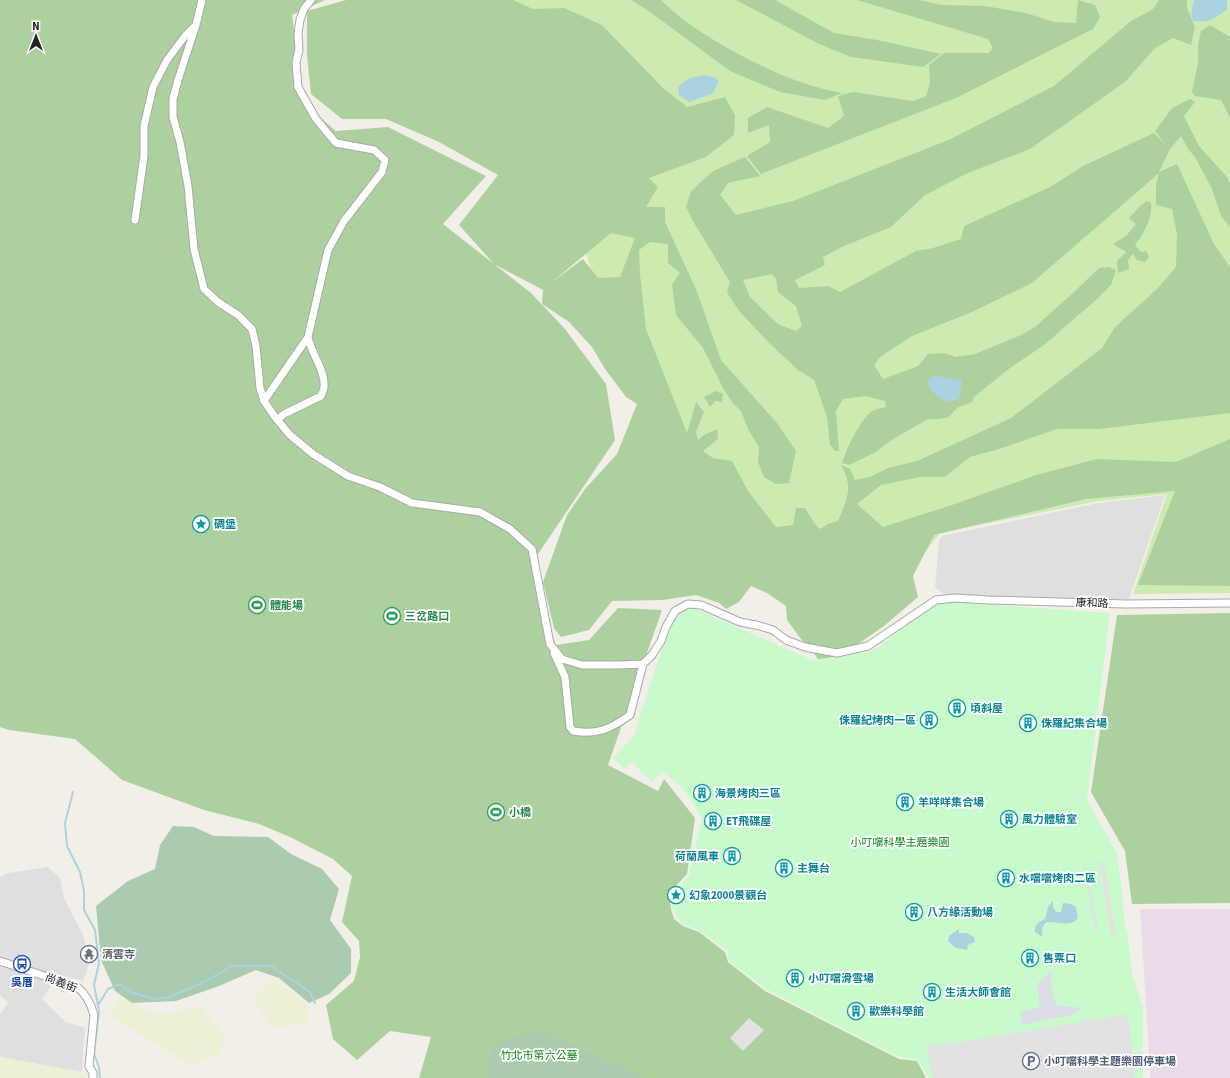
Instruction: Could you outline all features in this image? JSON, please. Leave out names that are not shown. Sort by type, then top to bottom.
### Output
[{"type":"street","points":[[202,0],[196,25],[173,99],[173,116],[180,142],[188,186],[194,249],[204,289],[218,302],[238,315],[252,329],[256,346],[260,388],[264,401],[277,420],[290,435],[313,454],[348,476],[380,487],[412,503],[480,512],[510,529],[532,549],[550,644],[565,678],[570,727],[573,732],[596,733],[617,724],[630,716],[643,664],[582,665],[562,659],[550,644]]},
{"type":"street","points":[[264,401],[308,337],[328,250],[344,221],[382,172],[385,160],[374,150],[336,144],[316,119],[298,87],[296,63],[299,49],[298,33],[300,20],[304,9],[311,0]]},
{"type":"street","points":[[135,220],[144,156],[144,126],[153,87],[167,60],[185,36],[196,25]]},
{"type":"street","points":[[277,420],[284,414],[321,396],[324,387],[323,373],[310,347],[308,337]]},
{"type":"street","name":"康和路","points":[[643,664],[652,655],[661,641],[666,627],[675,612],[688,604],[701,605],[740,622],[773,630],[786,640],[805,647],[838,653],[868,646],[936,600],[954,598],[1126,604],[1230,603]]},
{"type":"street","name":"尚義街","points":[[0,961],[77,987],[83,992],[92,1007],[94,1015],[89,1066],[93,1073],[93,1078]]},
{"type":"shaded area","points":[[1165,495],[1129,599],[1089,600],[946,596],[935,587],[939,540],[942,536],[1098,503]]},
{"type":"shaded area","points":[[1099,862],[1104,862],[1116,935],[1111,935]]},
{"type":"shaded area","points":[[48,867],[60,878],[64,898],[84,937],[89,964],[83,981],[58,975],[42,999],[66,1022],[85,1028],[82,1072],[0,1057],[0,1014],[8,1003],[0,995],[0,877],[8,873]]},
{"type":"shaded area","points":[[1086,867],[1099,931],[1096,931],[1083,868]]},
{"type":"shaded area","points":[[1140,909],[1230,909],[1230,1078],[1150,1078]]},
{"type":"shaded area","points":[[1052,970],[1051,984],[1056,1005],[1081,1008],[1072,1015],[1022,1025],[1020,1012],[1040,1007],[1037,984]]},
{"type":"shaded area","name":"小叮噹科學主題樂園停車場","points":[[1128,1014],[1135,1078],[932,1077],[926,1045],[960,1042]]},
{"type":"shaded area","points":[[749,1018],[764,1030],[743,1051],[730,1038]]},
{"type":"green space","points":[[0,0],[325,0],[292,15],[304,104],[336,131],[388,127],[486,176],[443,224],[531,293],[565,329],[606,384],[615,440],[532,563],[543,617],[556,645],[589,640],[618,608],[662,610],[608,765],[658,791],[664,779],[695,818],[687,874],[674,888],[670,897],[674,919],[683,926],[699,932],[725,952],[728,962],[765,991],[899,1059],[917,1061],[926,1078],[419,1078],[431,1037],[390,1031],[357,1060],[333,1039],[326,1005],[354,981],[360,957],[359,941],[342,922],[352,876],[333,859],[290,837],[259,824],[204,810],[122,780],[75,739],[9,730],[0,727]]},
{"type":"green space","points":[[346,0],[513,0],[533,9],[564,8],[602,25],[663,88],[687,107],[725,97],[735,115],[734,135],[706,157],[649,178],[658,187],[646,207],[665,207],[665,222],[696,289],[721,360],[777,423],[796,451],[789,483],[776,484],[764,477],[758,462],[759,447],[748,429],[741,411],[732,402],[723,388],[703,348],[676,315],[672,284],[680,273],[668,263],[668,244],[650,242],[639,250],[646,329],[687,433],[696,402],[704,412],[696,432],[698,440],[704,435],[717,429],[718,439],[703,451],[713,458],[732,461],[748,491],[776,527],[793,525],[796,508],[805,508],[820,529],[828,524],[838,521],[846,500],[848,493],[847,480],[841,465],[850,469],[855,480],[870,477],[888,468],[917,461],[1011,418],[1102,348],[1115,327],[1157,289],[1176,267],[1177,234],[1172,209],[1156,205],[1156,185],[1159,173],[1032,283],[972,312],[912,336],[880,357],[874,365],[883,379],[918,366],[928,354],[944,353],[956,357],[975,354],[1021,335],[1035,327],[1099,268],[1109,267],[1116,270],[1111,285],[1097,299],[1044,345],[1010,368],[974,397],[972,402],[957,408],[949,417],[928,419],[893,439],[876,452],[849,465],[842,463],[854,436],[862,422],[871,412],[876,409],[886,407],[885,401],[866,396],[843,399],[836,411],[839,451],[835,451],[830,445],[827,417],[814,380],[798,370],[770,344],[739,311],[728,294],[727,291],[730,282],[686,207],[691,191],[713,171],[745,157],[760,176],[728,183],[720,195],[736,215],[793,201],[951,139],[1054,86],[1131,21],[1153,9],[1159,0],[1187,0],[1187,8],[1195,27],[1191,45],[1173,38],[1155,48],[1125,82],[1030,149],[968,173],[925,195],[891,227],[844,246],[823,257],[825,265],[795,280],[799,288],[828,286],[840,292],[916,251],[933,248],[961,239],[964,226],[1050,187],[1083,166],[1154,133],[1166,145],[1155,131],[1172,108],[1190,99],[1195,102],[1184,116],[1199,146],[1226,176],[1230,183],[1230,227],[1221,216],[1212,189],[1195,157],[1188,149],[1181,136],[1170,149],[1159,172],[1177,164],[1214,244],[1230,267],[1230,413],[1099,429],[1057,429],[999,449],[970,457],[945,477],[920,477],[881,485],[857,504],[883,527],[952,505],[1036,475],[1097,459],[1176,462],[1230,439],[1230,586],[1138,585],[1175,491],[1086,499],[934,535],[913,576],[918,597],[884,626],[851,649],[820,662],[787,620],[786,606],[767,593],[751,586],[739,602],[726,609],[719,603],[696,595],[663,600],[612,601],[589,630],[561,637],[554,628],[543,582],[567,515],[585,489],[617,454],[637,404],[626,397],[605,369],[592,347],[569,322],[542,304],[543,290],[494,264],[459,225],[498,175],[439,142],[386,119],[342,119],[311,94],[307,55],[307,11]],"holes":[[[611,233],[635,238],[620,277],[598,278],[583,259],[552,282]],[[772,274],[776,279],[778,292],[796,306],[802,326],[796,331],[778,324],[750,297],[743,280]]]},
{"type":"green space","points":[[462,0],[1230,0],[1230,593],[1133,594],[1167,494],[1098,501],[940,533],[910,572],[766,529],[661,433],[603,307],[583,244]]},
{"type":"green space","points":[[631,0],[661,0],[689,24],[724,46],[762,66],[782,75],[822,89],[842,93],[825,100],[780,92],[730,71],[650,12]]},
{"type":"green space","points":[[736,0],[775,0],[834,33],[877,40],[941,54],[923,67],[851,57],[819,44]]},
{"type":"green space","points":[[857,0],[919,0],[942,5],[985,6],[1026,13],[1054,22],[1076,23],[1078,0],[1095,5],[1100,17],[1093,29],[956,98],[761,174],[747,156],[770,142],[769,125],[748,133],[748,118],[767,107],[828,128],[844,116],[838,96],[853,92],[913,101],[926,96],[930,83],[929,65],[944,53],[988,53],[993,48],[988,39]]},
{"type":"green space","points":[[1210,25],[1230,37],[1230,118],[1221,100],[1195,96],[1192,92],[1198,63],[1198,45],[1201,31]]},
{"type":"green space","points":[[1147,201],[1151,203],[1151,214],[1145,231],[1135,245],[1141,252],[1146,251],[1149,257],[1145,262],[1137,260],[1133,254],[1128,260],[1129,269],[1118,273],[1117,261],[1126,252],[1113,244],[1126,236],[1136,224],[1129,218],[1141,205]]},
{"type":"green space","points":[[716,391],[723,394],[722,402],[715,401],[710,407],[704,397]]},
{"type":"green space","name":"小叮噹科學主題樂園","points":[[939,601],[1110,613],[1087,800],[1116,851],[1132,974],[1143,1007],[1143,1078],[929,1078],[918,1060],[900,1057],[890,1053],[766,989],[729,961],[727,950],[700,931],[683,924],[677,918],[672,908],[672,897],[675,890],[689,876],[702,818],[683,788],[663,772],[651,782],[632,762],[624,769],[613,758],[634,736],[674,615],[691,607],[812,660],[871,652]]},
{"type":"green space","points":[[1230,613],[1230,903],[1132,904],[1125,851],[1091,792],[1117,615]]},
{"type":"green space","points":[[173,826],[194,827],[214,836],[268,837],[291,854],[322,869],[339,889],[330,920],[351,949],[351,973],[329,994],[309,1003],[279,978],[256,970],[219,986],[176,1001],[132,1003],[115,991],[101,960],[96,906],[128,881],[155,869],[160,845]]},
{"type":"green space","points":[[273,979],[308,1006],[308,1022],[271,1029],[253,997]]},
{"type":"green space","points":[[119,998],[157,1015],[201,1006],[225,1037],[219,1055],[190,1065],[110,1016]]},
{"type":"green space","name":"竹北市第六公墓","points":[[540,1030],[646,1078],[488,1078],[492,1044]]},
{"type":"green space","points":[[0,1057],[83,1073],[86,1078],[0,1078]]},
{"type":"water","points":[[1194,0],[1226,0],[1227,9],[1212,20],[1193,21],[1191,14]]},
{"type":"water","points":[[704,75],[715,77],[719,82],[712,94],[689,102],[679,95],[678,86],[690,78]]},
{"type":"water","points":[[935,375],[962,381],[959,399],[948,402],[934,393],[928,383],[928,379]]},
{"type":"water","points":[[1053,901],[1053,907],[1056,912],[1061,912],[1063,903],[1071,904],[1076,907],[1078,918],[1072,923],[1047,922],[1043,927],[1042,937],[1035,932],[1035,927],[1039,922],[1045,919],[1048,907]]},
{"type":"water","points":[[959,929],[959,933],[967,933],[974,937],[975,942],[968,945],[967,950],[956,948],[948,941],[949,936]]},
{"type":"waterway","points":[[73,792],[65,823],[67,846],[80,872],[84,891],[84,910],[95,930],[99,963],[94,985],[99,1010],[94,1054],[99,1067],[100,1078]]},
{"type":"waterway","points":[[98,1005],[108,989],[120,984],[130,992],[154,999],[167,998],[206,981],[232,966],[271,966],[310,992],[315,1003]]},
{"type":"place","name":"碉堡","points":[[201,524]]},
{"type":"place","name":"體能場","points":[[257,605]]},
{"type":"place","name":"三岔路口","points":[[392,616]]},
{"type":"place","name":"頃斜屋","points":[[957,708]]},
{"type":"place","name":"侏羅紀烤肉一區","points":[[929,720]]},
{"type":"place","name":"侏羅紀集合場","points":[[1028,723]]},
{"type":"place","name":"海景烤肉三區","points":[[702,793]]},
{"type":"place","name":"羊咩咩集合場","points":[[905,802]]},
{"type":"place","name":"小橋","points":[[496,812]]},
{"type":"place","name":"風力體驗室","points":[[1009,819]]},
{"type":"place","name":"ET飛碟屋","points":[[713,821]]},
{"type":"place","name":"荷蘭風車","points":[[732,856]]},
{"type":"place","name":"主舞台","points":[[784,868]]},
{"type":"place","name":"水噹噹烤肉二區","points":[[1006,878]]},
{"type":"place","name":"幻象2000景觀台","points":[[676,895]]},
{"type":"place","name":"八方緣活動場","points":[[914,912]]},
{"type":"place","name":"清雲寺","points":[[89,954]]},
{"type":"place","name":"售票口","points":[[1030,958]]},
{"type":"place","name":"吳厝","points":[[22,964]]},
{"type":"place","name":"小叮噹滑雪場","points":[[795,978]]},
{"type":"place","name":"生活大師會館","points":[[932,992]]},
{"type":"place","name":"歡樂科學館","points":[[856,1011]]},
{"type":"place","name":"小叮噹科學主題樂園停車場","points":[[1031,1061]]}]
